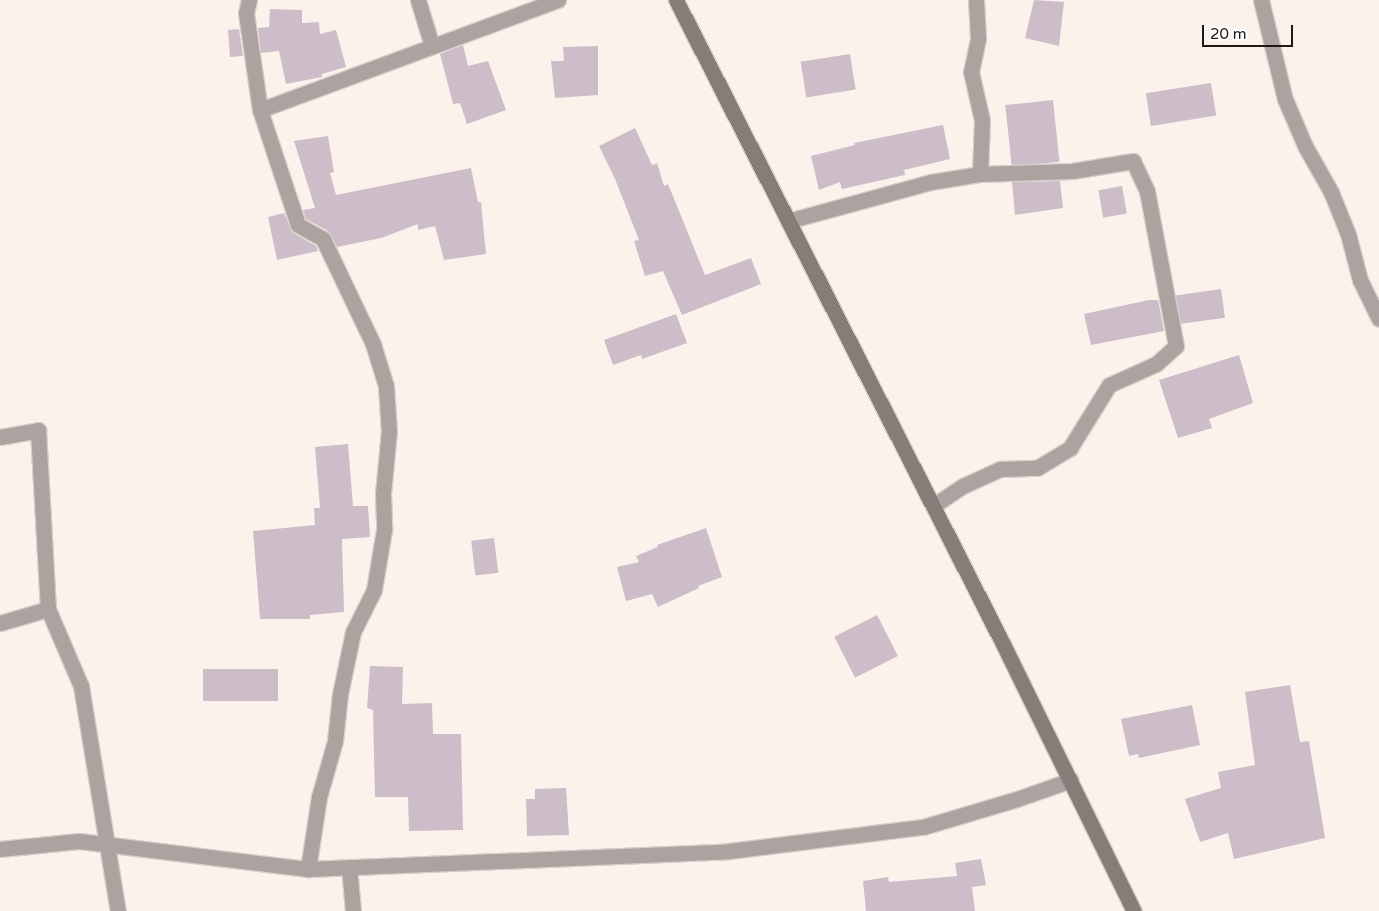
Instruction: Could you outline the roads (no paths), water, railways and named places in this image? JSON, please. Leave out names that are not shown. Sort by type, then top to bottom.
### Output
[{"type":"main road","points":[[676,0],[934,506],[1071,780],[1134,911]]},
{"type":"street","points":[[249,0],[246,13],[260,110],[298,225],[323,240],[373,344],[387,395],[389,431],[383,493],[384,530],[374,590],[351,641],[340,694],[336,741],[319,797],[308,869]]},
{"type":"street","points":[[418,0],[432,46]]},
{"type":"street","points":[[260,110],[558,0]]},
{"type":"street","points":[[976,0],[978,38],[971,72],[982,120],[980,174]]},
{"type":"street","points":[[1261,0],[1285,99],[1305,146],[1331,192],[1348,234],[1360,280],[1379,319]]},
{"type":"street","points":[[788,221],[931,182],[980,174],[1072,171],[1133,161],[1147,191],[1176,346],[1156,364],[1109,385],[1070,448],[1037,468],[1000,469],[963,486],[934,506]]},
{"type":"street","points":[[0,436],[38,430],[48,609],[81,686],[118,911]]},
{"type":"street","points":[[0,623],[48,609]]},
{"type":"street","points":[[0,849],[79,841],[308,869],[729,851],[923,827],[1071,780]]},
{"type":"street","points":[[349,868],[353,911]]}]
